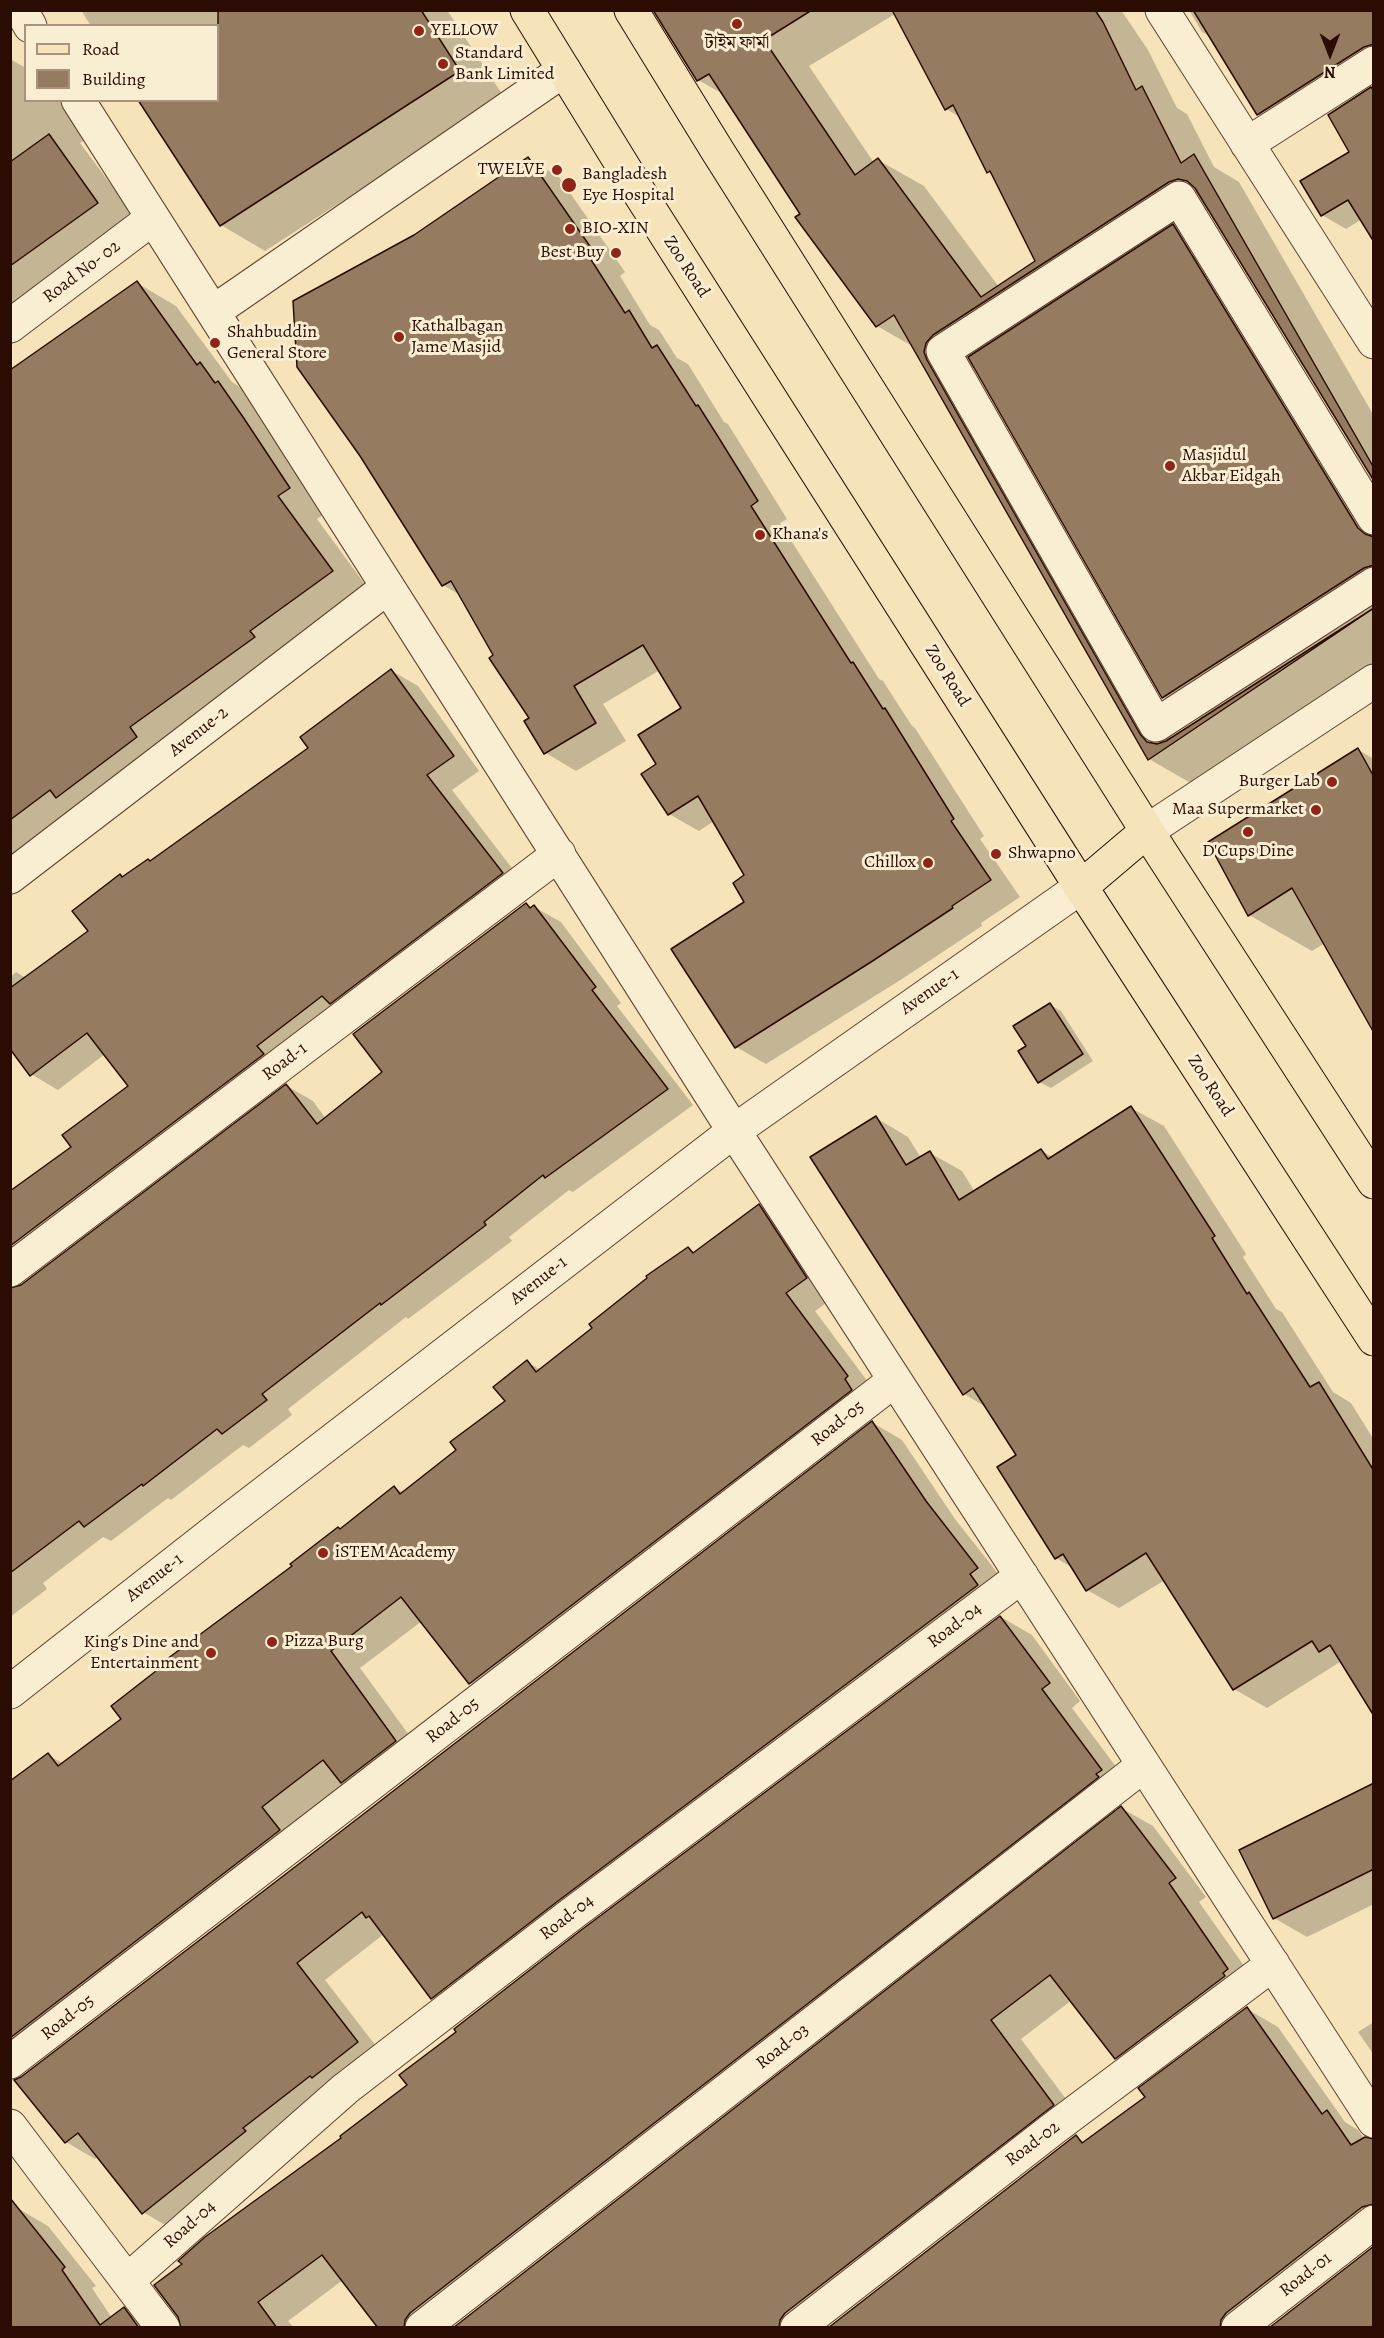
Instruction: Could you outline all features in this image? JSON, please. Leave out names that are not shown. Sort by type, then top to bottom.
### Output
[{"type":"main road","name":"Zoo Road","points":[[527,10],[642,197],[1081,887],[1374,1339]]},
{"type":"main road","points":[[631,10],[723,160],[1147,831],[1374,1182]]},
{"type":"main road","points":[[1081,887],[1147,831]]},
{"type":"street","points":[[21,10],[29,24]]},
{"type":"street","points":[[1162,10],[1373,342]]},
{"type":"street","points":[[1247,144],[1374,63]]},
{"type":"street","points":[[213,312],[564,70]]},
{"type":"street","points":[[79,102],[734,1131],[1374,2121]]},
{"type":"street","points":[[1374,518],[1179,198],[943,351],[1156,725],[1374,584]]},
{"type":"street","name":"Road No- 02","points":[[10,326],[153,218]]},
{"type":"street","name":"Avenue-2","points":[[10,877],[388,586]]},
{"type":"street","points":[[1147,831],[1374,681]]},
{"type":"street","name":"Road-1","points":[[10,1270],[559,854]]},
{"type":"street","name":"Avenue-1","points":[[10,1692],[734,1131],[1081,887]]},
{"type":"street","name":"Road-05","points":[[10,2062],[895,1380]]},
{"type":"street","name":"Road-04","points":[[128,2280],[345,2089],[579,1909],[1022,1576]]},
{"type":"street","name":"Road-03","points":[[422,2328],[1144,1765]]},
{"type":"street","name":"Road-02","points":[[796,2328],[1054,2128],[1273,1964]]},
{"type":"street","points":[[10,2126],[163,2328]]},
{"type":"street","name":"Road-01","points":[[1238,2328],[1374,2222]]},
{"type":"building","points":[[218,10],[421,10],[460,71],[220,226],[139,102],[219,102]]},
{"type":"building","points":[[653,10],[812,10],[764,40],[855,175],[878,158],[981,297],[1035,261],[990,171],[987,173],[953,105],[945,110],[892,10],[1095,10],[1136,90],[1142,86],[1181,163],[1194,154],[1374,468],[1374,481],[1195,188],[1187,181],[1178,179],[1169,182],[933,335],[926,343],[924,352],[927,360],[1140,734],[1147,742],[1157,744],[1166,741],[1374,608],[1148,760],[894,315],[876,327],[795,217],[800,214],[709,74],[697,81]]},
{"type":"building","points":[[1193,10],[1374,10],[1374,44],[1364,47],[1257,115]]},
{"type":"building","points":[[1371,87],[1374,91],[1374,242],[1348,200],[1321,216],[1300,181],[1349,152],[1328,115]]},
{"type":"building","points":[[49,134],[98,203],[10,266],[10,162]]},
{"type":"building","points":[[528,157],[596,255],[590,258],[625,313],[629,310],[652,348],[657,345],[696,406],[698,405],[758,501],[751,506],[851,663],[853,662],[883,709],[885,708],[954,819],[951,821],[991,880],[871,962],[735,1048],[671,949],[744,902],[733,883],[744,875],[698,796],[668,815],[641,774],[656,764],[638,735],[681,708],[643,645],[574,686],[596,723],[544,754],[524,721],[529,718],[489,658],[493,655],[451,581],[442,586],[360,456],[297,367],[293,301],[414,235]]},
{"type":"building","points":[[1173,224],[1358,528],[1374,537],[1374,565],[1364,568],[1162,698],[968,357]]},
{"type":"building","points":[[137,281],[197,365],[200,362],[215,383],[218,381],[243,417],[290,488],[278,496],[333,571],[250,631],[255,637],[130,727],[137,737],[56,798],[50,790],[10,820],[10,370]]},
{"type":"building","points":[[391,669],[454,756],[427,775],[503,873],[330,1004],[322,996],[257,1046],[264,1054],[10,1246],[10,1191],[71,1147],[62,1135],[128,1086],[87,1033],[30,1076],[10,1049],[10,988],[88,931],[72,911],[120,874],[122,877],[148,859],[150,861],[308,748],[300,737]]},
{"type":"building","points":[[1358,748],[1374,777],[1374,1033],[1292,888],[1248,916],[1208,842]]},
{"type":"building","points":[[526,903],[530,908],[534,905],[596,987],[592,990],[668,1089],[545,1178],[543,1175],[484,1222],[486,1225],[262,1394],[267,1400],[222,1434],[217,1429],[143,1486],[142,1484],[84,1527],[79,1521],[10,1573],[10,1288],[21,1285],[286,1084],[317,1124],[382,1072],[353,1034]]},
{"type":"building","points":[[1050,1003],[1083,1054],[1038,1083],[1018,1051],[1026,1046],[1013,1026]]},
{"type":"building","points":[[1131,1106],[1215,1236],[1212,1238],[1247,1294],[1249,1292],[1310,1387],[1319,1382],[1374,1471],[1374,1716],[1330,1645],[1319,1652],[1312,1641],[1233,1690],[1146,1553],[1086,1591],[1063,1554],[1055,1559],[997,1467],[1016,1455],[973,1388],[963,1395],[810,1157],[876,1116],[906,1165],[930,1151],[959,1200],[1041,1149],[1048,1159]]},
{"type":"building","points":[[759,1204],[807,1278],[786,1293],[848,1376],[845,1379],[852,1390],[469,1684],[401,1597],[331,1651],[396,1741],[341,1783],[323,1760],[262,1807],[280,1830],[10,2038],[10,1781],[48,1753],[58,1766],[121,1719],[111,1706],[165,1664],[163,1662],[292,1566],[290,1564],[338,1527],[340,1529],[394,1486],[400,1494],[456,1450],[450,1442],[505,1401],[493,1387],[527,1360],[536,1372],[592,1328],[589,1324],[647,1278],[646,1276],[688,1247],[693,1253]]},
{"type":"building","points":[[872,1421],[926,1501],[978,1568],[970,1574],[978,1585],[431,1999],[369,1916],[366,1918],[362,1912],[297,1963],[358,2042],[243,2128],[246,2131],[142,2214],[78,2133],[65,2143],[14,2080],[21,2077],[304,1860]]},
{"type":"building","points":[[1000,1616],[1050,1683],[1042,1689],[1102,1770],[1096,1774],[1099,1777],[410,2313],[405,2320],[404,2328],[378,2328],[322,2255],[258,2302],[277,2328],[181,2328],[178,2317],[154,2285],[182,2264],[178,2261],[205,2237],[341,2138],[340,2136],[407,2085],[399,2075],[456,2032],[454,2029],[580,1931]]},
{"type":"building","points":[[1374,1783],[1374,1869],[1273,1919],[1239,1850]]},
{"type":"building","points":[[1121,1806],[1176,1878],[1169,1883],[1228,1969],[1223,1973],[1225,1976],[1115,2059],[1050,1975],[991,2020],[1054,2105],[785,2313],[780,2320],[779,2328],[453,2328]]},
{"type":"building","points":[[1247,2007],[1322,2114],[1327,2110],[1351,2145],[1365,2137],[1374,2139],[1374,2204],[1362,2207],[1226,2313],[1221,2320],[1220,2328],[828,2328],[1076,2135],[1082,2143],[1145,2097],[1138,2088]]},
{"type":"building","points":[[10,2198],[65,2267],[62,2270],[100,2325],[124,2307],[139,2328],[10,2328]]},
{"type":"building","points":[[1374,2246],[1374,2328],[1269,2328]]},
{"type":"place","name":"টাইম ফার্মা","points":[[737,24]]},
{"type":"place","name":"YELLOW","points":[[419,31]]},
{"type":"place","name":"Standard Bank Limited","points":[[443,64]]},
{"type":"place","name":"TWELVE","points":[[557,170]]},
{"type":"place","name":"Bangladesh Eye Hospital","points":[[569,185]]},
{"type":"place","name":"BIO-XIN","points":[[570,229]]},
{"type":"place","name":"Best Buy","points":[[616,253]]},
{"type":"place","name":"Kathalbagan Jame Masjid","points":[[399,337]]},
{"type":"place","name":"Shahbuddin General Store","points":[[215,343]]},
{"type":"place","name":"Masjidul Akbar Eidgah","points":[[1170,466]]},
{"type":"place","name":"Khana's","points":[[760,535]]},
{"type":"place","name":"Burger Lab","points":[[1332,782]]},
{"type":"place","name":"Maa Supermarket","points":[[1316,810]]},
{"type":"place","name":"D'Cups Dine","points":[[1248,832]]},
{"type":"place","name":"Shwapno","points":[[996,854]]},
{"type":"place","name":"Chillox","points":[[928,863]]},
{"type":"place","name":"iSTEM Academy","points":[[323,1553]]},
{"type":"place","name":"Pizza Burg","points":[[272,1642]]},
{"type":"place","name":"King's Dine and Entertainment","points":[[211,1653]]}]
